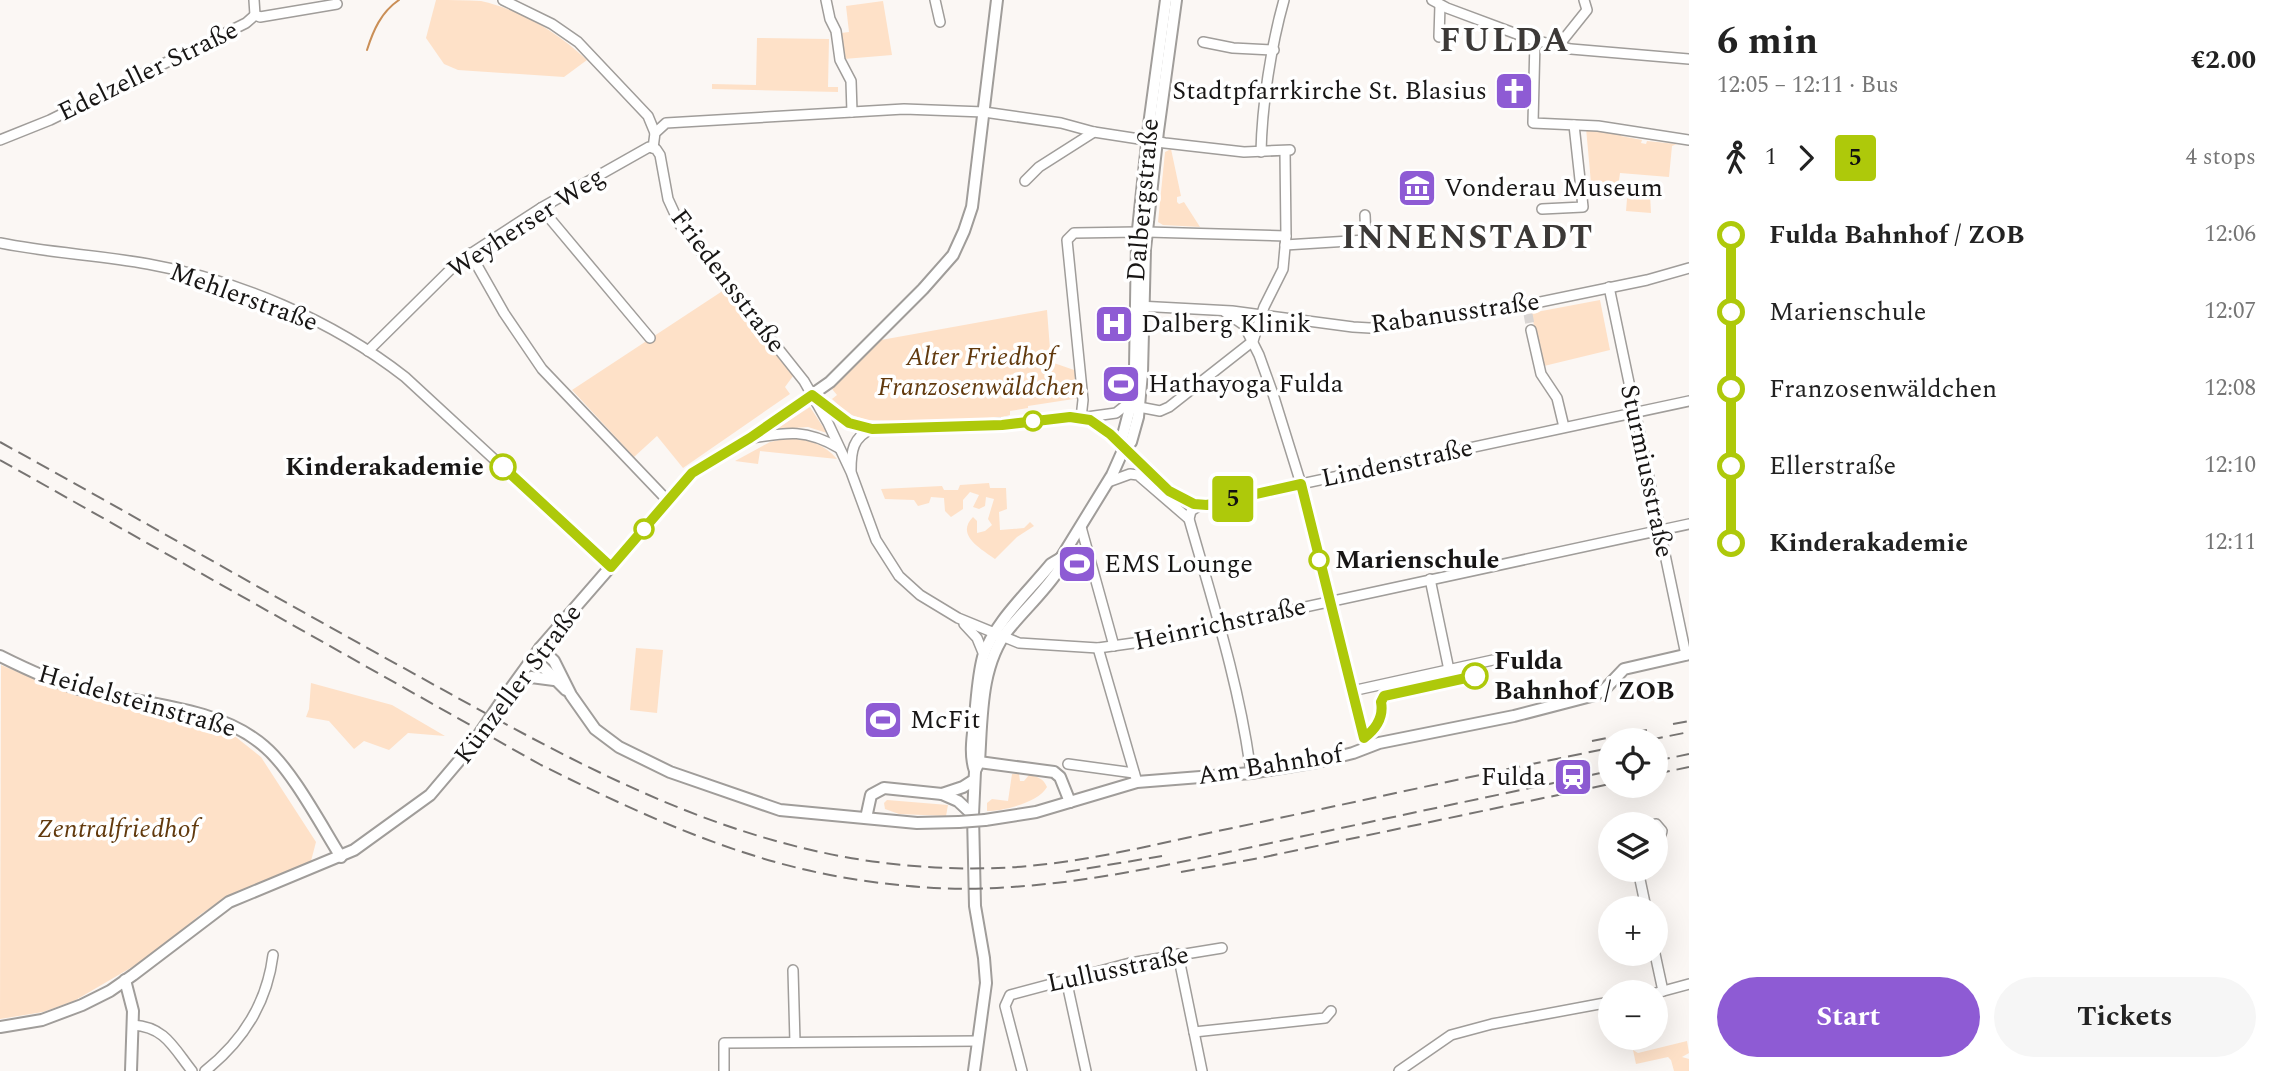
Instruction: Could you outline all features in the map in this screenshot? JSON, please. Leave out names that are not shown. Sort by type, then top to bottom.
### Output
[{"type":"main road","name":"Künzeller Straße","points":[[0,1027],[43,1020],[70,1011],[110,991],[229,902],[341,857],[364,844],[430,795],[469,749],[536,652],[692,473],[750,438],[812,395],[857,356],[923,289],[953,255],[972,207],[997,0]]},
{"type":"main road","name":"Dalbergstraße","points":[[999,636],[1051,564],[1061,558],[1082,527],[1124,448],[1122,439],[1135,403],[1142,232],[1166,0]]},
{"type":"main road","name":"Dalbergstraße","points":[[1152,141],[1176,0]]},
{"type":"main road","points":[[976,771],[971,761],[984,655],[999,636]]},
{"type":"main road","points":[[974,1071],[986,992],[975,906],[973,815],[988,673],[999,636]]},
{"type":"main road","points":[[536,652],[554,680],[570,695]]},
{"type":"main road","points":[[536,652],[554,661],[570,695]]},
{"type":"main road","name":"Am Bahnhof","points":[[570,695],[591,725],[609,740],[670,772],[780,810],[917,823],[959,822],[1036,812],[1135,777],[1251,773],[1317,762],[1379,743],[1514,716],[1595,695],[1604,690],[1624,669],[1687,655]]},
{"type":"main road","name":"Heidelsteinstraße","points":[[0,656],[65,685],[216,719],[245,731],[276,757],[341,857]]},
{"type":"main road","points":[[513,685],[531,677],[554,680]]},
{"type":"main road","points":[[866,818],[871,795],[880,789],[942,794],[962,788],[976,771]]},
{"type":"main road","points":[[976,771],[1054,772],[1060,777],[1070,802]]},
{"type":"main road","points":[[942,794],[958,802],[973,815]]},
{"type":"main road","points":[[125,980],[131,997],[133,1025],[131,1071]]},
{"type":"street","points":[[254,0],[255,15]]},
{"type":"street","points":[[503,0],[552,24],[578,42],[648,116],[655,133],[653,148]]},
{"type":"street","points":[[826,0],[836,31],[839,60],[851,80],[852,112]]},
{"type":"street","points":[[935,0],[940,22]]},
{"type":"street","points":[[1262,152],[1261,131],[1284,0]]},
{"type":"street","points":[[1439,37],[1436,3],[1535,40],[1571,49],[1689,59]]},
{"type":"street","name":"Edelzeller Straße","points":[[0,140],[50,120],[246,23],[255,15],[260,17],[337,4]]},
{"type":"street","points":[[1559,45],[1585,5]]},
{"type":"street","points":[[1535,40],[1533,123],[1598,126],[1689,140]]},
{"type":"street","points":[[1203,42],[1233,48],[1274,50]]},
{"type":"street","points":[[655,133],[663,124],[679,121],[904,109],[984,112],[1061,123],[1094,132],[1152,141],[1262,152],[1288,151],[1286,241],[1281,276],[1253,341],[1169,407],[1160,411],[1135,403],[1116,413],[1081,418]]},
{"type":"street","points":[[1542,209],[1583,207],[1574,125]]},
{"type":"street","points":[[1025,181],[1039,167],[1094,132]]},
{"type":"street","name":"Friedensstraße","points":[[653,148],[661,159],[668,199],[680,225],[804,381],[812,395]]},
{"type":"street","name":"Weyherser Weg","points":[[368,351],[442,276],[470,253],[640,150],[653,148]]},
{"type":"street","points":[[541,208],[649,338]]},
{"type":"street","points":[[1081,418],[1083,400],[1067,240],[1074,233],[1142,232],[1286,241],[1366,240],[1365,215]]},
{"type":"street","name":"Mehlerstraße","points":[[0,243],[146,264],[189,274],[284,307],[368,351],[421,390],[611,567]]},
{"type":"street","points":[[470,253],[542,369],[668,501]]},
{"type":"street","name":"Rabanusstraße","points":[[1139,306],[1224,311],[1370,328],[1527,309],[1609,287],[1666,276],[1689,268]]},
{"type":"street","name":"Sturmiusstraße","points":[[1609,287],[1687,655]]},
{"type":"street","points":[[1224,311],[1240,321],[1253,341],[1273,394],[1301,484],[1366,748]]},
{"type":"street","points":[[1531,330],[1541,374],[1557,398],[1563,427]]},
{"type":"street","points":[[812,395],[849,423],[872,429],[962,427],[1081,418],[1097,423],[1174,495],[1200,505]]},
{"type":"street","name":"Heinrichstraße","points":[[812,395],[840,448],[870,528],[891,566],[920,595],[958,618],[1019,643],[1098,648],[1114,646],[1220,626],[1689,524]]},
{"type":"street","name":"Lindenstraße","points":[[1200,505],[1689,401]]},
{"type":"street","points":[[851,472],[854,444],[860,436],[872,429]]},
{"type":"street","points":[[750,438],[785,432],[802,433],[817,436],[840,448]]},
{"type":"street","points":[[1108,482],[1130,474],[1138,475],[1189,519]]},
{"type":"street","points":[[1200,505],[1191,511],[1189,519],[1220,626],[1243,720],[1251,773]]},
{"type":"street","points":[[1082,527],[1114,646]]},
{"type":"street","points":[[1430,579],[1449,670]]},
{"type":"street","name":"Heinrichstraße","points":[[958,618],[977,638],[984,655]]},
{"type":"street","points":[[1098,648],[1135,777]]},
{"type":"street","points":[[1352,691],[1493,660]]},
{"type":"street","name":"Am Bahnhof","points":[[1068,764],[1135,777]]},
{"type":"street","name":"Lullusstraße","points":[[1022,1071],[1005,1006],[1007,998],[1015,992],[1178,954],[1222,948]]},
{"type":"street","points":[[1178,954],[1202,1071]]},
{"type":"street","points":[[205,1071],[233,1044],[255,1013],[267,988],[273,955]]},
{"type":"street","points":[[793,970],[795,1042]]},
{"type":"street","points":[[1066,979],[1086,1071]]},
{"type":"street","points":[[1668,990],[1689,984]]},
{"type":"street","points":[[1399,1071],[1451,1035],[1492,1024],[1598,1004]]},
{"type":"street","points":[[1194,1031],[1325,1018],[1331,1011]]},
{"type":"street","points":[[133,1025],[151,1027],[162,1033],[191,1071]]},
{"type":"street","points":[[724,1071],[724,1043],[978,1041]]},
{"type":"green space","points":[[436,0],[481,1],[510,10],[551,31],[587,60],[564,77],[458,70],[444,64],[426,38]]},
{"type":"green space","points":[[883,1],[892,55],[844,59],[841,33],[849,32],[846,6]]},
{"type":"green space","points":[[757,38],[829,39],[828,87],[838,87],[838,92],[712,89],[712,84],[756,85]]},
{"type":"green space","points":[[1586,128],[1621,134],[1642,140],[1641,143],[1646,144],[1647,141],[1677,144],[1672,146],[1669,177],[1620,173],[1617,195],[1592,194]]},
{"type":"green space","points":[[1171,149],[1181,196],[1177,197],[1177,202],[1184,202],[1200,227],[1163,225],[1158,222],[1165,152]]},
{"type":"green space","points":[[1628,187],[1653,189],[1650,194],[1651,213],[1626,211]]},
{"type":"green space","points":[[724,290],[793,376],[785,387],[790,394],[683,468],[657,436],[634,457],[572,390]]},
{"type":"green space","points":[[1600,300],[1610,350],[1544,366],[1531,313]]},
{"type":"green space","name":"Alter Friedhof Franzosenwäldchen","points":[[1047,310],[1051,362],[1077,371],[1080,398],[1028,406],[1010,411],[1010,415],[1003,417],[924,422],[867,420],[848,414],[832,399],[837,395],[832,389],[881,340]]},
{"type":"green space","points":[[810,407],[827,433],[808,427],[780,429],[779,427]]},
{"type":"green space","points":[[789,438],[815,443],[837,459],[760,451],[758,464],[735,461],[770,442]]},
{"type":"green space","points":[[989,483],[990,488],[1006,488],[1007,509],[999,512],[1000,530],[1024,528],[1030,522],[1034,526],[1017,537],[995,559],[972,541],[967,530],[973,517],[977,521],[977,533],[992,525],[988,519],[994,499],[986,497],[985,506],[979,509],[973,507],[979,495],[970,492],[963,500],[963,509],[951,517],[945,511],[944,498],[931,497],[929,503],[918,506],[914,500],[885,499],[881,489],[942,486],[944,490],[958,490],[960,485]]},
{"type":"green space","points":[[636,648],[663,650],[657,713],[630,710]]},
{"type":"green space","name":"Zentralfriedhof","points":[[1,665],[74,695],[232,734],[261,757],[316,842],[311,861],[221,901],[201,914],[151,956],[74,1001],[43,1012],[0,1019]]},
{"type":"green space","points":[[311,683],[392,705],[445,736],[408,733],[389,750],[364,741],[354,749],[329,721],[306,717]]},
{"type":"green space","points":[[1012,774],[1019,774],[1020,781],[1024,781],[1029,775],[1038,777],[1047,787],[1029,801],[987,811],[987,803],[992,799],[1008,801]]},
{"type":"green space","points":[[887,800],[948,805],[946,816],[899,814],[885,809],[884,803]]},
{"type":"green space","points":[[1687,1041],[1689,1053],[1682,1057],[1689,1059],[1689,1071],[1674,1071],[1668,1057],[1636,1064],[1633,1050],[1638,1053],[1668,1050],[1668,1046]]},
{"type":"waterway","points":[[367,50],[378,22],[399,0]]},
{"type":"tunnel","points":[[1528,314],[1531,330]]},
{"type":"railway","points":[[0,442],[472,706],[614,779],[686,810],[759,836],[835,855],[914,866],[998,868],[1059,863],[1598,750]]},
{"type":"railway","points":[[0,460],[541,765],[646,815],[718,844],[830,875],[898,885],[967,889],[1081,880],[1183,862],[1598,774]]},
{"type":"railway","points":[[1673,724],[1689,721]]},
{"type":"railway","points":[[1668,736],[1689,732]]},
{"type":"railway","points":[[1592,741],[1598,740]]},
{"type":"railway","points":[[1668,758],[1689,754]]},
{"type":"railway","points":[[1668,771],[1689,767]]},
{"type":"railway","points":[[1181,872],[1260,858],[1598,787]]},
{"type":"railway","points":[[1066,872],[1162,856]]},
{"type":"bus line","name":"5","points":[[503,467],[611,567],[692,473],[750,438],[812,395],[849,423],[872,429],[1002,425],[1070,417],[1090,420],[1110,434],[1169,491],[1188,502],[1207,505],[1301,484],[1364,738],[1379,722],[1384,696],[1475,676]]},
{"type":"place","name":"Stadtpfarrkirche St. Blasius","points":[[1514,91]]},
{"type":"place","name":"Vonderau Museum","points":[[1417,188]]},
{"type":"place","name":"Dalberg Klinik","points":[[1114,324]]},
{"type":"place","name":"Hathayoga Fulda","points":[[1121,384]]},
{"type":"place","name":"Kinderakademie","points":[[503,467]]},
{"type":"place","name":"Marienschule","points":[[1319,560]]},
{"type":"place","name":"EMS Lounge","points":[[1077,564]]},
{"type":"place","name":"Fulda Bahnhof / ZOB","points":[[1475,676]]},
{"type":"place","name":"McFit","points":[[883,720]]},
{"type":"place","name":"Fulda","points":[[1573,777]]},
{"type":"district","name":"FULDA","points":[[1505,41]]},
{"type":"district","name":"INNENSTADT","points":[[1468,238]]}]
